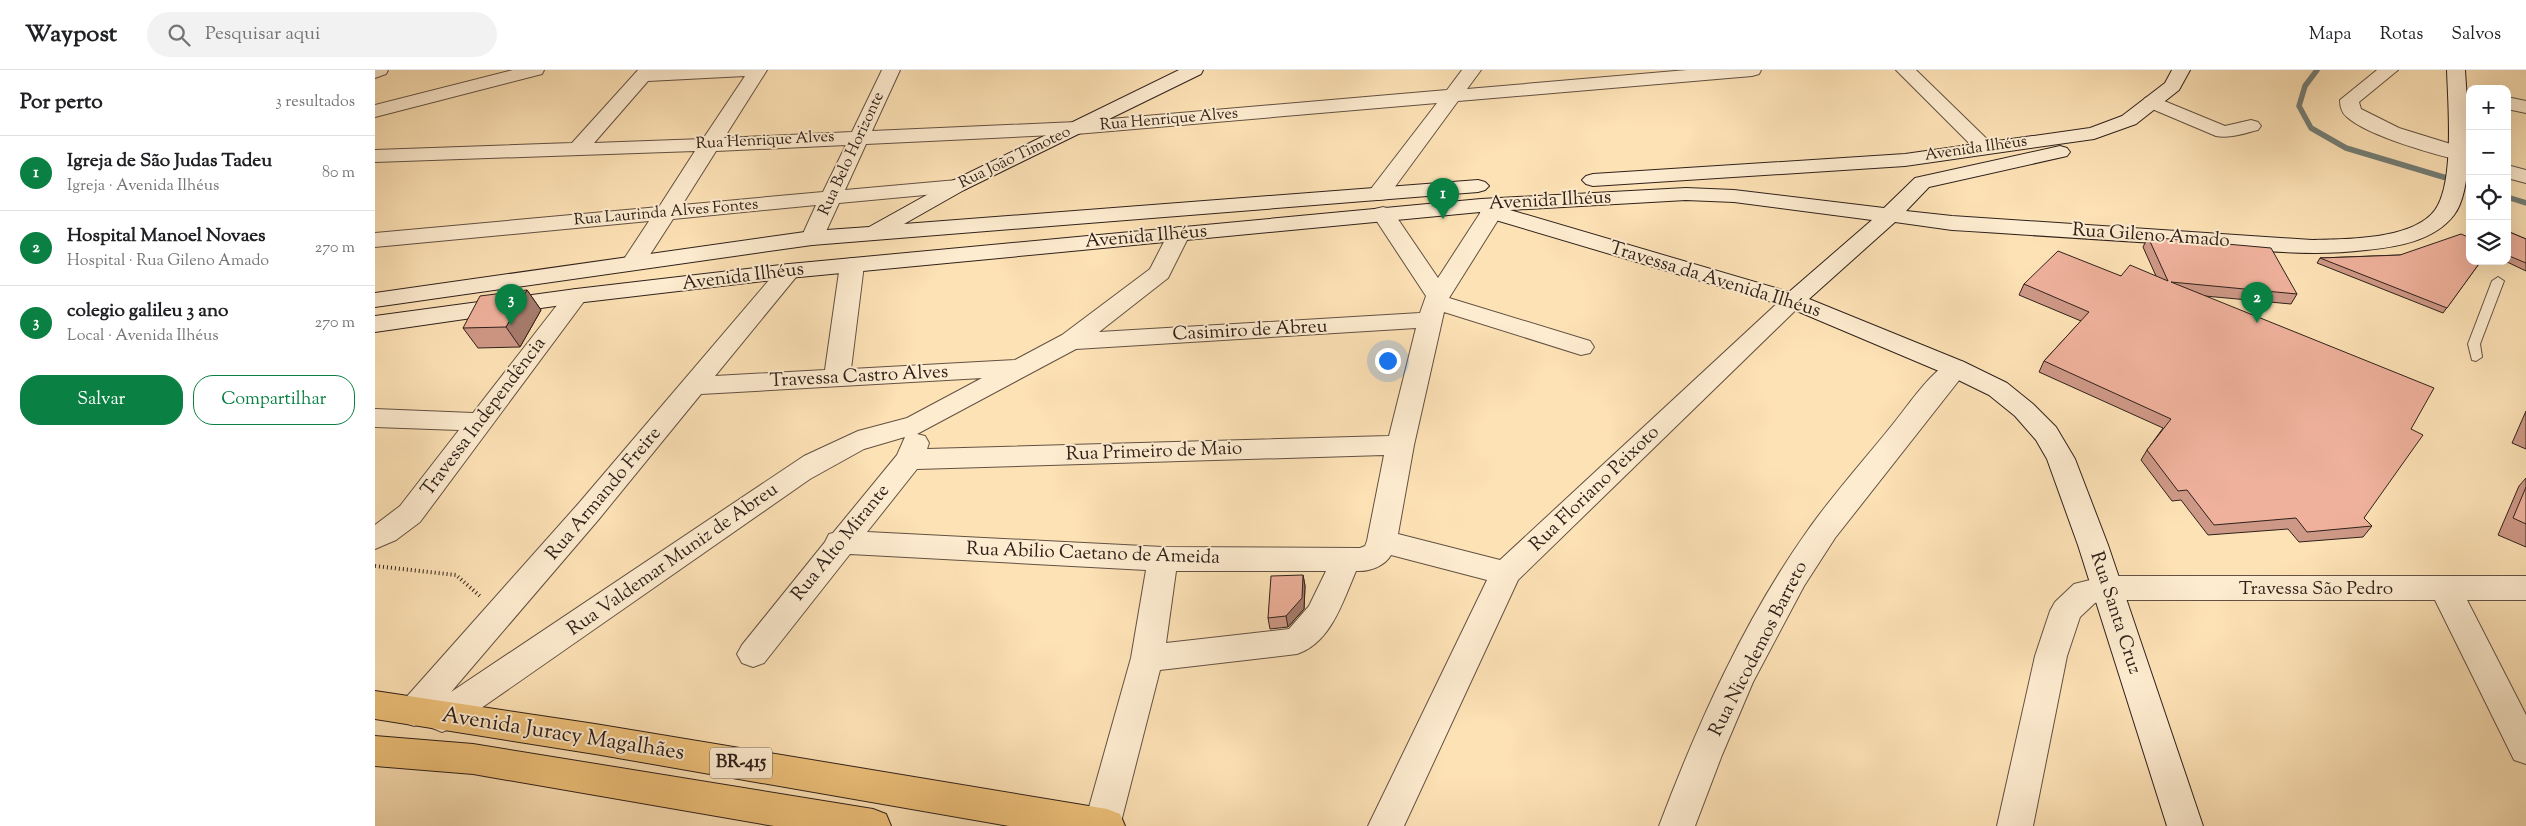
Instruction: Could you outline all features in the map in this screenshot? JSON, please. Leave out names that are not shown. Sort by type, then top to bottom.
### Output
[{"type":"main road","name":"Avenida Juracy Magalhães","points":[[375,705],[428,715],[595,739],[1105,826]]},
{"type":"main road","name":"Avenida Juracy Magalhães","points":[[375,751],[473,759],[873,826]]},
{"type":"street","points":[[375,72],[379,70]]},
{"type":"street","points":[[375,111],[535,70]]},
{"type":"street","points":[[578,149],[645,73],[758,70]]},
{"type":"street","points":[[634,262],[758,70]]},
{"type":"street","name":"Rua Belo Horizonte","points":[[812,238],[891,70]]},
{"type":"street","name":"Rua João Timoteo","points":[[852,265],[873,233],[957,186],[1194,70]]},
{"type":"street","points":[[1434,305],[1380,204],[1472,70]]},
{"type":"street","name":"Rua Henrique Alves","points":[[375,156],[709,145],[861,136],[1076,128],[1454,96],[1574,77],[1752,70]]},
{"type":"street","points":[[1905,70],[1985,147]]},
{"type":"street","name":"Avenida Ilhéus","points":[[375,324],[577,296],[789,271],[1179,234],[1380,204],[1487,208],[1708,194],[1889,216],[1922,182],[2044,157],[2065,150],[2093,133],[2129,120],[2172,86],[2181,70]]},
{"type":"street","points":[[2389,70],[2349,100],[2349,105],[2353,112],[2373,124],[2463,155]]},
{"type":"street","name":"Rua Gileno Amado","points":[[1889,216],[1952,223],[2312,247],[2371,243],[2393,239],[2438,220],[2445,212],[2463,155],[2463,93],[2456,70]]},
{"type":"street","points":[[2152,102],[2223,132],[2251,126]]},
{"type":"street","points":[[2511,104],[2526,107]]},
{"type":"street","name":"Avenida Ilhéus","points":[[375,300],[812,238],[1380,204],[1905,160],[2093,133]]},
{"type":"street","name":"Avenida Ilhéus","points":[[1858,163],[1888,176],[1926,208],[1952,223]]},
{"type":"street","points":[[2511,172],[2526,177]]},
{"type":"street","name":"Rua Laurinda Alves Fontes","points":[[375,240],[957,186]]},
{"type":"street","points":[[1147,658],[1297,640],[1309,633],[1316,622],[1346,559],[1363,560],[1377,553],[1382,541],[1400,445],[1434,305],[1487,208]]},
{"type":"street","name":"Travessa da Avenida Ilhéus","points":[[1487,208],[1793,300],[1955,368],[1998,389],[2024,410]]},
{"type":"street","name":"Rua Floriano Peixoto","points":[[1386,826],[1506,573],[1793,300],[1889,216]]},
{"type":"street","points":[[915,426],[1071,341],[1160,274],[1179,234]]},
{"type":"street","points":[[837,378],[852,265]]},
{"type":"street","name":"Rua Armando Freire","points":[[428,715],[501,615],[695,386],[789,271]]},
{"type":"street","name":"Travessa Independência","points":[[381,535],[410,514],[577,296]]},
{"type":"street","name":"Casimiro de Abreu","points":[[1071,341],[1434,305],[1581,346]]},
{"type":"street","name":"Travessa Castro Alves","points":[[695,386],[1022,367]]},
{"type":"street","name":"Rua Nicodemos Barreto","points":[[1677,826],[1694,778],[1738,683],[1772,614],[1813,546],[1924,404],[1955,368]]},
{"type":"street","name":"Rua Santa Cruz","points":[[2024,410],[2046,434],[2061,459],[2093,545],[2185,826]]},
{"type":"street","points":[[375,418],[480,422]]},
{"type":"street","name":"Rua Alto Mirante","points":[[753,654],[840,542],[909,459],[915,441],[915,426]]},
{"type":"street","name":"Rua Valdemar Muniz de Abreu","points":[[428,715],[838,449],[887,430],[915,426]]},
{"type":"street","name":"Rua Primeiro de Maio","points":[[909,459],[1400,445]]},
{"type":"street","points":[[1382,541],[1506,573]]},
{"type":"street","name":"Rua Abilio Caetano de Ameida","points":[[840,542],[1163,559],[1346,559]]},
{"type":"street","points":[[1105,826],[1147,658],[1163,559]]},
{"type":"street","name":"Travessa São Pedro","points":[[2015,826],[2051,656],[2066,611],[2085,593],[2106,588],[2446,590],[2526,588]]},
{"type":"street","points":[[2446,590],[2526,749]]},
{"type":"lane","points":[[2476,357],[2474,344],[2498,282]]},
{"type":"path","points":[[375,566],[456,575],[501,615]]},
{"type":"building","points":[[2511,233],[2526,239],[2526,263],[2511,257]]},
{"type":"building","points":[[2461,234],[2466,236],[2466,265],[2478,265],[2447,308],[2320,258],[2400,255]]},
{"type":"building","points":[[2148,237],[2271,248],[2297,294],[2171,282],[2434,388],[2411,429],[2423,435],[2364,518],[2372,526],[2307,532],[2296,518],[2214,525],[2187,490],[2178,491],[2147,450],[2171,419],[2044,361],[2089,312],[2024,284],[2058,251],[2121,276],[2130,265],[2168,281]]},
{"type":"building","points":[[527,290],[506,327],[463,328],[480,296]]},
{"type":"building","points":[[2526,487],[2526,524],[2513,518]]},
{"type":"building","points":[[1303,575],[1302,598],[1286,616],[1268,618],[1271,576]]},
{"type":"waterway","points":[[2317,70],[2305,86],[2299,106],[2311,128],[2346,148],[2466,184]]},
{"type":"waterway","points":[[2511,198],[2526,203]]},
{"type":"place","name":"Igreja de São Judas Tadeu","points":[[1443,219]]},
{"type":"place","name":"Hospital Manoel Novaes","points":[[2257,323]]},
{"type":"place","name":"colegio galileu 3 ano","points":[[511,325]]}]
